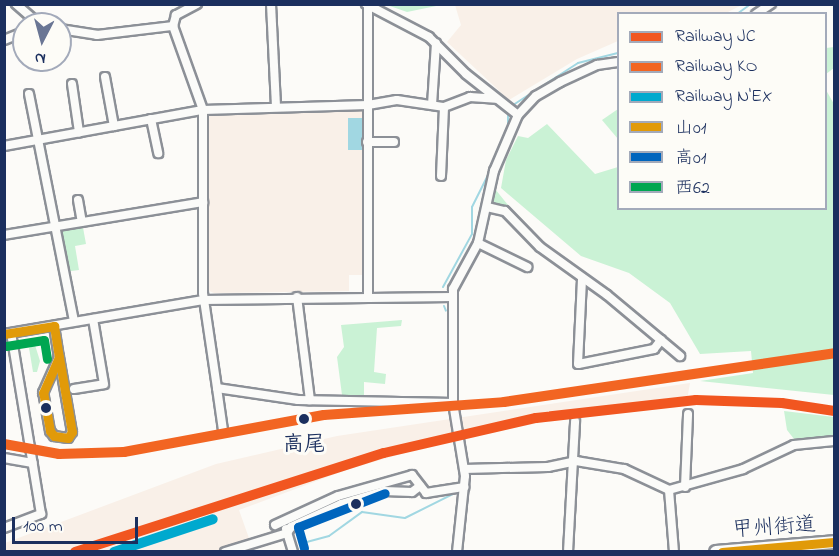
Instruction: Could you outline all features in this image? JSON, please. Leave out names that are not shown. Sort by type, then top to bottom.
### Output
[{"type":"highway","name":"甲州街道","points":[[716,552],[798,548],[834,542]]},
{"type":"street","points":[[197,4],[176,15],[173,26],[203,110],[203,300],[223,430]]},
{"type":"street","points":[[271,4],[276,106]]},
{"type":"street","points":[[368,297],[367,5],[436,43],[496,99],[518,113]]},
{"type":"street","points":[[72,31],[97,35],[173,26]]},
{"type":"street","points":[[432,105],[436,43]]},
{"type":"street","points":[[458,552],[465,487],[453,403],[452,297],[478,243],[494,171],[518,113],[537,96],[560,82],[597,65],[617,62]]},
{"type":"street","points":[[105,77],[114,126]]},
{"type":"street","points":[[72,84],[79,132]]},
{"type":"street","points":[[29,94],[74,322]]},
{"type":"street","points":[[4,146],[203,110],[368,105],[397,100],[444,107],[470,97],[496,99]]},
{"type":"street","points":[[441,176],[444,107]]},
{"type":"street","points":[[152,119],[158,153]]},
{"type":"street","points":[[367,142],[394,142]]},
{"type":"street","points":[[78,200],[82,222]]},
{"type":"street","points":[[4,235],[203,202]]},
{"type":"street","points":[[487,207],[505,211],[540,247],[680,356]]},
{"type":"street","points":[[478,243],[527,267]]},
{"type":"street","points":[[582,278],[578,364],[646,353],[661,340]]},
{"type":"street","points":[[4,528],[41,514],[13,349],[8,333],[203,300],[297,297],[452,297]]},
{"type":"street","points":[[297,297],[310,400]]},
{"type":"street","points":[[74,389],[104,384],[93,319]]},
{"type":"street","points":[[54,326],[72,432],[68,438],[54,436],[50,431],[43,393],[59,357]]},
{"type":"street","points":[[217,388],[310,400],[453,403]]},
{"type":"street","points":[[685,487],[688,414]]},
{"type":"street","points":[[568,552],[575,421]]},
{"type":"street","points":[[464,469],[548,467],[572,462],[624,469],[669,490],[743,469],[782,448],[834,441]]},
{"type":"street","points":[[4,458],[33,463]]},
{"type":"street","points":[[293,552],[287,533],[280,524],[327,500],[381,482],[398,482],[415,475],[426,493],[465,487]]},
{"type":"street","points":[[225,552],[287,533],[291,526],[341,504],[384,491],[412,492],[420,486]]},
{"type":"street","points":[[669,490],[674,552]]},
{"type":"shaded area","points":[[455,5],[742,5],[728,12],[617,12],[617,41],[577,59],[509,100],[447,42],[461,25]]},
{"type":"shaded area","points":[[367,109],[368,275],[349,275],[349,291],[214,293],[207,290],[208,117],[213,113]]},
{"type":"shaded area","points":[[690,383],[686,406],[549,421],[442,442],[346,470],[239,510],[250,541],[215,551],[5,552],[5,543],[216,464],[337,436]]},
{"type":"green space","points":[[387,5],[441,5],[407,12]]},
{"type":"green space","points":[[834,47],[834,68],[827,73],[827,48]]},
{"type":"green space","points":[[827,92],[834,104],[834,395],[700,381],[753,373],[751,351],[700,354],[670,303],[629,273],[581,256],[501,188],[506,160],[518,136],[528,138],[547,124],[595,174],[617,167],[617,210],[827,210]]},
{"type":"green space","points":[[617,110],[617,138],[602,120]]},
{"type":"green space","points":[[491,184],[521,221],[518,227],[505,211],[487,207]]},
{"type":"green space","points":[[82,222],[86,244],[75,246],[79,270],[64,272],[55,226]]},
{"type":"green space","points":[[402,320],[401,326],[377,328],[374,372],[386,374],[385,384],[364,382],[364,395],[342,395],[337,357],[344,347],[341,325]]},
{"type":"green space","points":[[35,345],[40,361],[37,372],[33,372],[29,348]]},
{"type":"green space","points":[[784,411],[834,417],[834,436],[794,439],[787,430]]},
{"type":"water","points":[[348,118],[362,118],[362,150],[348,150]]},
{"type":"waterway","points":[[740,12],[751,4]]},
{"type":"waterway","points":[[510,107],[578,63],[617,53]]},
{"type":"waterway","points":[[492,166],[508,128],[508,112]]},
{"type":"waterway","points":[[443,287],[472,234],[472,207],[490,171]]},
{"type":"waterway","points":[[444,306],[446,311]]},
{"type":"waterway","points":[[303,543],[329,536],[362,512],[405,518],[453,494]]},
{"type":"rail line","name":"KO","points":[[4,444],[59,454],[124,452],[324,415],[504,402],[834,353]]},
{"type":"rail line","name":"JC","points":[[75,552],[384,453],[536,418],[696,400],[782,403],[834,411]]},
{"type":"rail line","name":"N'EX","points":[[114,552],[213,519]]},
{"type":"transit line","name":"山01","points":[[4,334],[54,326],[59,357]]},
{"type":"transit line","name":"西62","points":[[6,346],[44,340],[47,359]]},
{"type":"transit line","name":"山01","points":[[59,357],[72,432],[68,438],[54,436],[50,431],[43,393],[59,357]]},
{"type":"transit line","name":"高01","points":[[304,548],[298,527],[385,493]]},
{"type":"transit line","name":"山01","points":[[722,552],[834,542]]},
{"type":"place","name":"高尾","points":[[304,419]]}]
